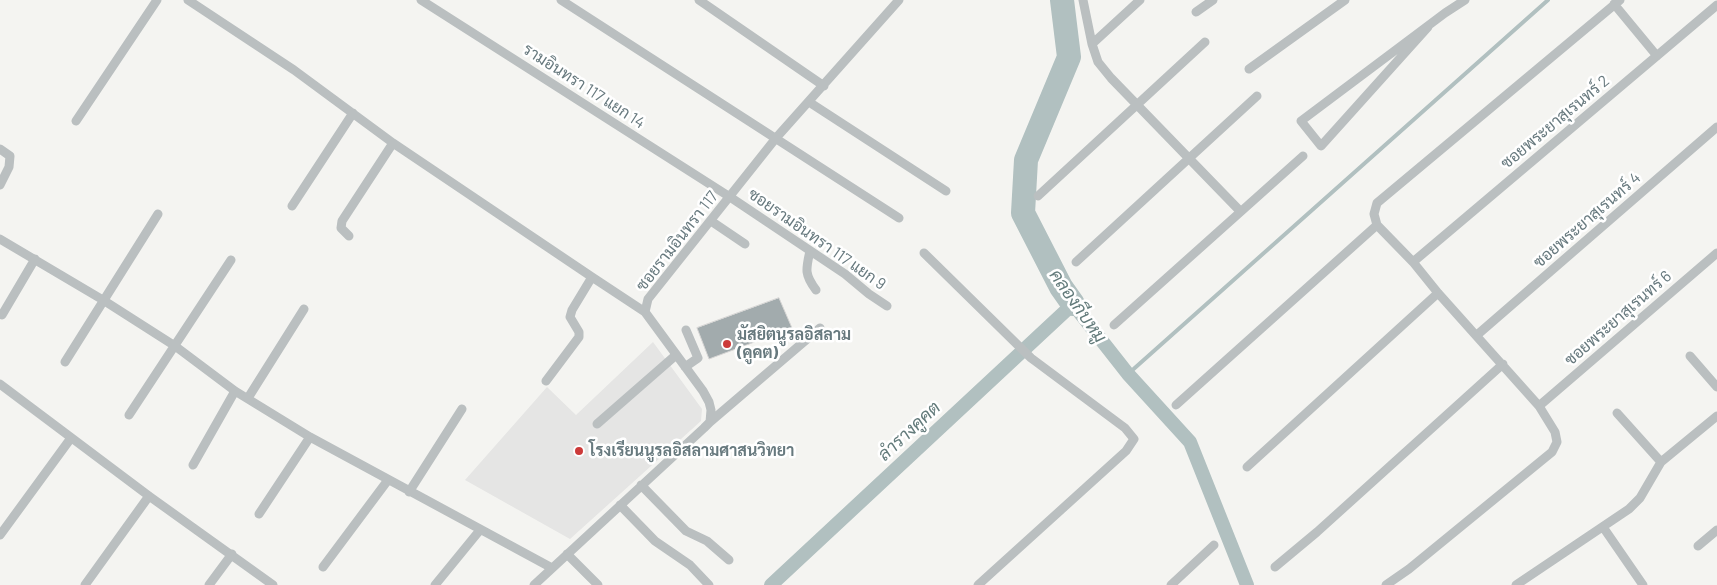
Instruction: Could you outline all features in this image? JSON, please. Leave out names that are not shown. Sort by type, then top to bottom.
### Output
[{"type":"street","points":[[76,122],[157,0]]},
{"type":"street","points":[[188,0],[294,70],[393,143],[645,312]]},
{"type":"street","name":"รามอินทรา 117 แยก 14","points":[[421,0],[730,197]]},
{"type":"street","points":[[561,0],[899,218]]},
{"type":"street","points":[[699,0],[824,86]]},
{"type":"street","points":[[1083,0],[1092,44],[1098,62],[1240,211]]},
{"type":"street","points":[[1092,44],[1140,0]]},
{"type":"street","points":[[1196,12],[1213,0]]},
{"type":"street","points":[[1249,69],[1346,0]]},
{"type":"street","points":[[1428,26],[1320,146],[1301,121],[1428,26],[1465,0]]},
{"type":"street","name":"ซอยรามอินทรา 117","points":[[710,422],[711,410],[709,402],[645,312],[648,299],[776,138],[810,102],[896,1]]},
{"type":"street","points":[[1386,585],[1409,569],[1552,452],[1557,442],[1555,432],[1539,406],[1438,293],[1413,262],[1377,224],[1374,214],[1377,203],[1617,2],[1657,56]]},
{"type":"street","name":"ซอยพระยาสุเรนทร์ 2","points":[[1413,262],[1717,5]]},
{"type":"street","points":[[1038,196],[1206,42]]},
{"type":"street","points":[[1076,262],[1257,96]]},
{"type":"street","points":[[810,102],[946,191]]},
{"type":"street","points":[[292,206],[352,113]]},
{"type":"street","name":"ซอยพระยาสุเรนทร์ 4","points":[[1477,335],[1717,127]]},
{"type":"street","points":[[349,236],[342,228],[342,221],[393,143]]},
{"type":"street","points":[[0,149],[10,156],[9,167],[0,185]]},
{"type":"street","points":[[1114,325],[1303,156]]},
{"type":"street","name":"ซอยรามอินทรา 117 แยก 9","points":[[730,197],[845,274],[868,294],[887,306]]},
{"type":"street","points":[[65,362],[158,214]]},
{"type":"street","points":[[711,220],[745,244]]},
{"type":"street","points":[[1176,405],[1377,224]]},
{"type":"street","points":[[0,239],[103,300],[174,346],[235,391],[310,437],[552,568]]},
{"type":"street","points":[[810,251],[807,274],[816,290]]},
{"type":"street","points":[[924,253],[1031,358],[1125,428],[1134,439],[1126,452],[978,585]]},
{"type":"street","name":"ซอยพระยาสุเรนทร์ 6","points":[[1539,406],[1717,253]]},
{"type":"street","points":[[2,315],[34,259]]},
{"type":"street","points":[[128,415],[231,260]]},
{"type":"street","points":[[546,381],[579,337],[579,332],[570,317],[572,310],[592,277]]},
{"type":"street","points":[[1247,467],[1438,293]]},
{"type":"street","points":[[248,398],[304,309]]},
{"type":"street","points":[[534,585],[710,422],[820,328]]},
{"type":"street","points":[[685,367],[698,358],[686,330]]},
{"type":"street","points":[[597,424],[676,355]]},
{"type":"street","points":[[1690,356],[1717,387]]},
{"type":"street","points":[[1275,567],[1317,532],[1503,364]]},
{"type":"street","points":[[0,384],[149,496],[273,585]]},
{"type":"street","points":[[193,466],[235,391]]},
{"type":"street","points":[[409,492],[462,409]]},
{"type":"street","points":[[1617,413],[1661,462]]},
{"type":"street","points":[[1516,585],[1629,509],[1640,498],[1661,462],[1717,416]]},
{"type":"street","points":[[259,514],[310,437]]},
{"type":"street","points":[[0,535],[71,438]]},
{"type":"street","points":[[323,567],[388,480]]},
{"type":"street","points":[[641,485],[686,531],[707,541],[729,560]]},
{"type":"street","points":[[85,585],[149,496]]},
{"type":"street","points":[[620,505],[655,541],[690,565],[709,585]]},
{"type":"street","points":[[1603,527],[1643,585]]},
{"type":"street","points":[[435,585],[480,530]]},
{"type":"street","points":[[1698,546],[1717,530]]},
{"type":"street","points":[[1171,585],[1214,545]]},
{"type":"street","points":[[210,585],[232,554]]},
{"type":"street","points":[[567,554],[598,585]]},
{"type":"shaded area","name":"โรงเรียนนูรลอิสลามศาสนวิทยา","points":[[653,342],[702,409],[701,421],[570,539],[465,480],[547,387],[576,415]]},
{"type":"building","name":"มัสยิตนูรลอิสลาม (คูคต)","points":[[779,298],[792,328],[709,359],[697,328]]},
{"type":"waterway","name":"คลองกีบหมู","points":[[1062,0],[1069,57],[1026,160],[1023,213],[1061,287],[1073,304]]},
{"type":"waterway","points":[[1128,374],[1548,0]]},
{"type":"waterway","name":"ลำรางคูคต","points":[[771,585],[1073,304],[1128,374],[1190,442],[1247,585]]},
{"type":"place","name":"มัสยิตนูรลอิสลาม (คูคต)","points":[[727,344]]},
{"type":"place","name":"โรงเรียนนูรลอิสลามศาสนวิทยา","points":[[579,451]]}]
